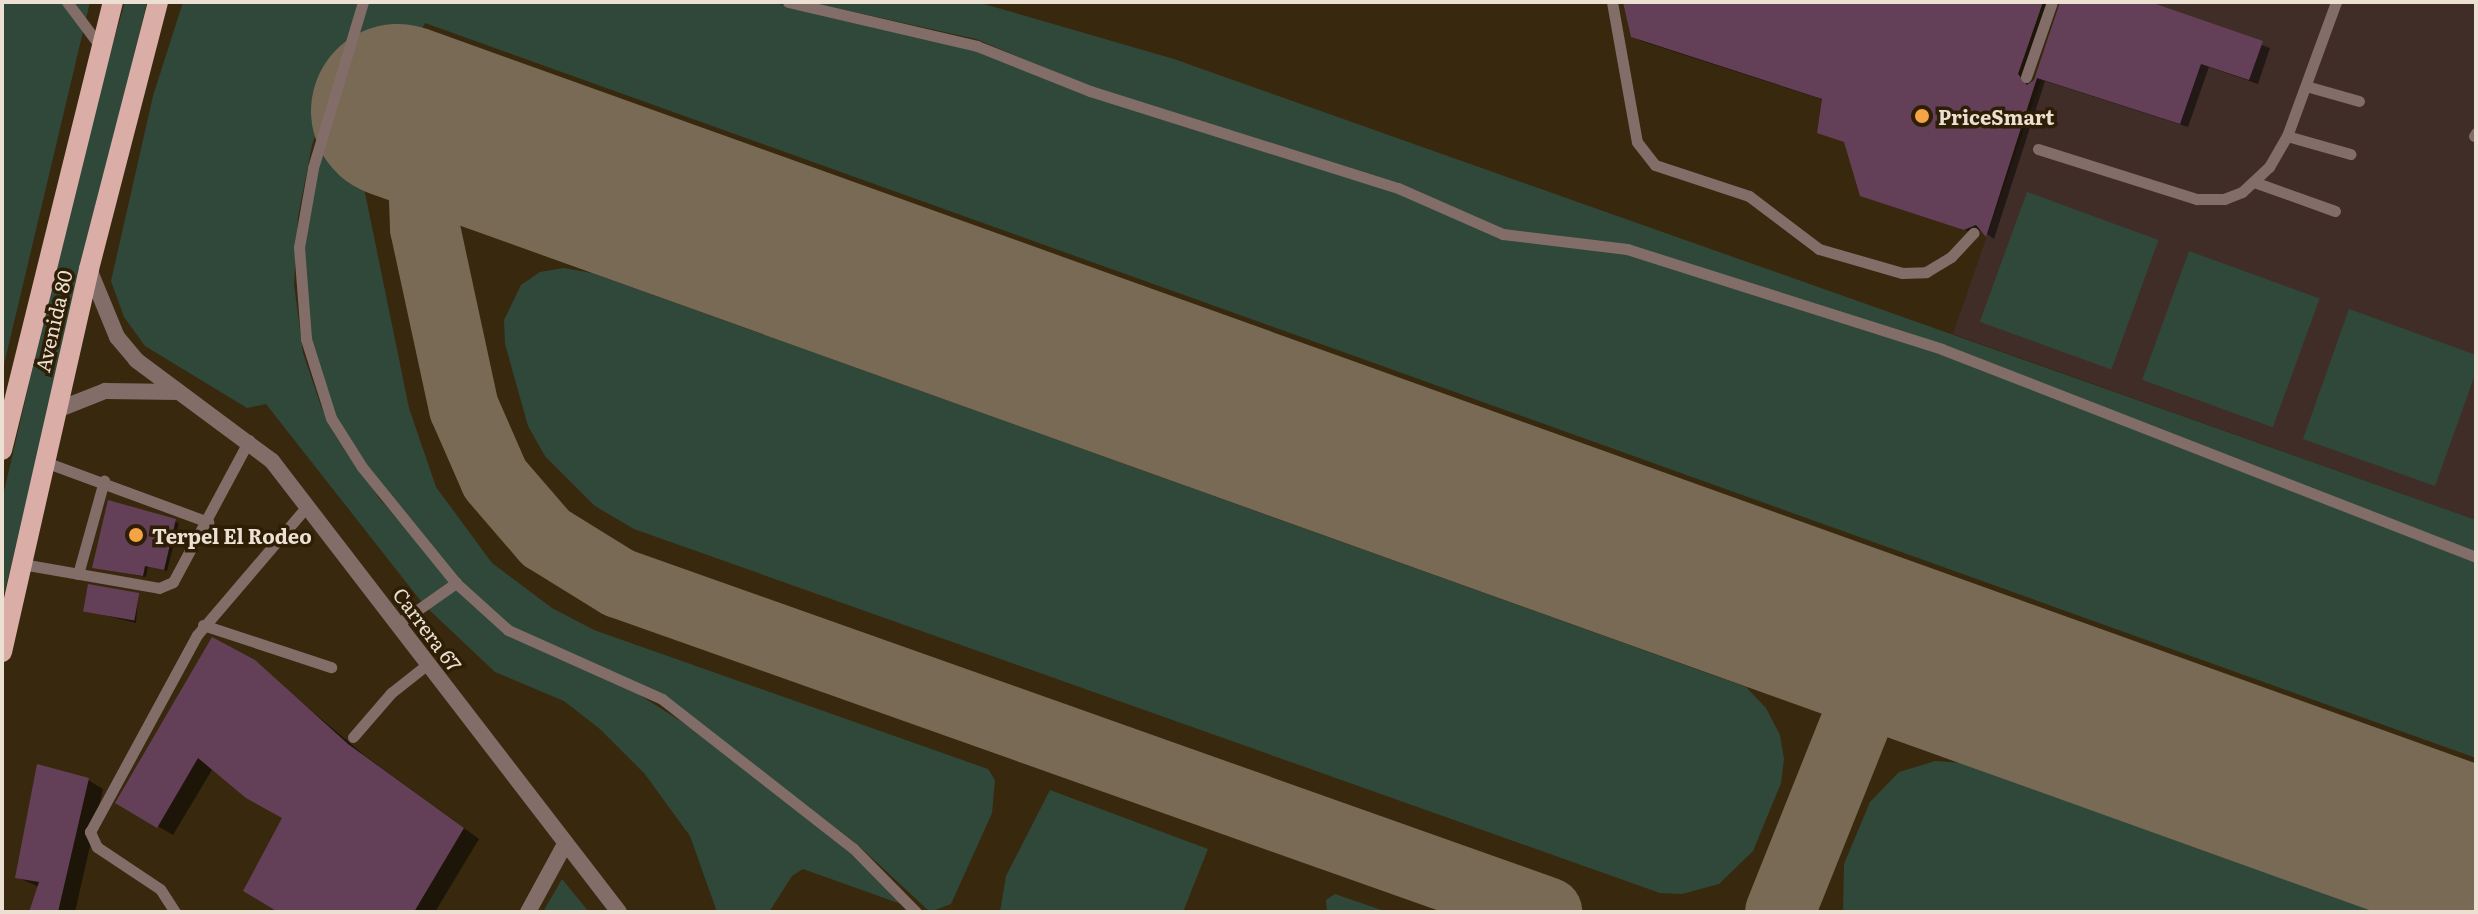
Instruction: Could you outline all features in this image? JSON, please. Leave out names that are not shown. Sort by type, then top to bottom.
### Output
[{"type":"main road","name":"Avenida 80","points":[[2,450],[113,2]]},
{"type":"main road","name":"Avenida 80","points":[[2,652],[89,269],[158,2]]},
{"type":"street","name":"Carrera 67","points":[[89,269],[117,337],[136,360],[249,440],[307,506],[399,623],[564,846],[619,912]]},
{"type":"street","points":[[57,410],[105,391],[184,393]]},
{"type":"street","points":[[528,912],[564,846]]},
{"type":"lane","points":[[67,2],[100,46]]},
{"type":"lane","points":[[363,2],[304,208],[300,306],[313,370],[331,418],[362,467],[456,583],[521,638],[662,699],[694,721],[853,848],[916,912]]},
{"type":"lane","points":[[788,2],[977,46],[1090,91],[1398,188],[1503,234],[1627,249],[1942,349],[2476,557]]},
{"type":"lane","points":[[1612,2],[1637,142],[1655,165],[1749,196],[1819,249],[1902,273],[1926,272],[1951,257],[1973,233]]},
{"type":"lane","points":[[2026,77],[2052,2]]},
{"type":"lane","points":[[2038,149],[2197,199],[2224,199],[2254,182],[2287,136],[2336,2]]},
{"type":"lane","points":[[2306,86],[2359,101]]},
{"type":"lane","points":[[2287,136],[2350,154]]},
{"type":"lane","points":[[2254,182],[2335,211]]},
{"type":"lane","points":[[22,564],[159,588],[173,582],[208,522],[249,440]]},
{"type":"lane","points":[[45,462],[104,481],[208,522]]},
{"type":"lane","points":[[78,574],[104,481]]},
{"type":"lane","points":[[175,912],[160,889],[97,847],[90,832],[203,625],[307,506]]},
{"type":"lane","points":[[399,623],[456,583]]},
{"type":"lane","points":[[203,625],[331,667]]},
{"type":"lane","points":[[353,737],[391,693],[429,663]]},
{"type":"shaded area","points":[[2068,2],[2476,2],[2476,520],[1953,334]]},
{"type":"green space","points":[[2,2],[90,2],[2,373]]},
{"type":"green space","points":[[125,2],[147,2],[2,603],[2,500],[90,122]]},
{"type":"green space","points":[[183,2],[359,2],[312,145],[298,217],[294,284],[303,353],[322,409],[379,498],[463,595],[504,631],[638,694],[687,725],[853,854],[901,904],[803,869],[792,876],[769,912],[717,912],[690,836],[644,773],[600,729],[564,701],[495,672],[424,605],[266,404],[247,408],[145,346],[124,317],[111,281],[153,96]]},
{"type":"green space","points":[[368,2],[770,2],[955,45],[1072,79],[976,39],[809,2],[977,2],[1174,59],[2476,520],[2476,758],[425,23],[376,116],[362,178],[409,408],[436,487],[492,563],[552,608],[594,630],[988,769],[995,780],[992,813],[951,904],[930,912],[858,845],[695,720],[508,625],[465,586],[357,452],[329,405],[310,335],[304,253],[316,172]]},
{"type":"green space","points":[[2027,192],[2159,240],[2111,370],[1980,322]]},
{"type":"green space","points":[[2189,251],[2320,299],[2273,427],[2142,380]]},
{"type":"green space","points":[[564,268],[592,273],[1746,687],[1766,708],[1780,735],[1784,759],[1781,783],[1753,851],[1719,884],[1682,894],[1660,893],[634,529],[595,506],[545,456],[528,426],[505,344],[504,320],[521,285],[540,272]]},
{"type":"green space","points":[[2349,309],[2476,355],[2476,372],[2435,486],[2303,439]]},
{"type":"green space","points":[[1935,761],[1992,765],[2400,912],[1843,912],[1844,864],[1870,802],[1899,772]]},
{"type":"green space","points":[[1050,790],[1208,849],[1183,912],[1000,912],[1006,876]]},
{"type":"green space","points":[[562,879],[589,912],[543,912]]},
{"type":"green space","points":[[1335,894],[1387,912],[1327,912],[1326,900]]},
{"type":"building","name":"PriceSmart","points":[[1623,2],[2043,2],[2018,74],[2027,85],[2034,80],[2060,2],[2150,2],[2263,41],[2249,80],[2201,64],[2180,124],[2037,78],[1986,237],[1976,225],[1964,230],[1860,196],[1844,142],[1817,133],[1822,99],[1631,37]]},
{"type":"building","name":"Terpel El Rodeo","points":[[108,500],[176,519],[164,570],[145,566],[143,576],[92,568]]},
{"type":"building","points":[[88,584],[139,593],[134,621],[83,612]]},
{"type":"building","points":[[212,637],[255,660],[348,744],[464,828],[414,912],[278,912],[243,891],[282,818],[246,798],[198,758],[157,828],[115,803]]},
{"type":"building","points":[[37,764],[89,778],[58,912],[29,912],[39,882],[15,878]]},
{"type":"taxiway","points":[[494,145],[467,147],[447,157],[431,176],[424,199],[425,228],[464,408],[495,479],[546,538],[619,583],[1547,912]]},
{"type":"taxiway","points":[[1832,625],[1850,636],[1863,660],[1862,699]]},
{"type":"taxiway","points":[[1780,912],[1874,677],[1897,660],[1924,658]]},
{"type":"runway","points":[[398,111],[2476,856]]},
{"type":"place","name":"PriceSmart","points":[[1922,116]]},
{"type":"place","name":"Terpel El Rodeo","points":[[136,535]]}]
